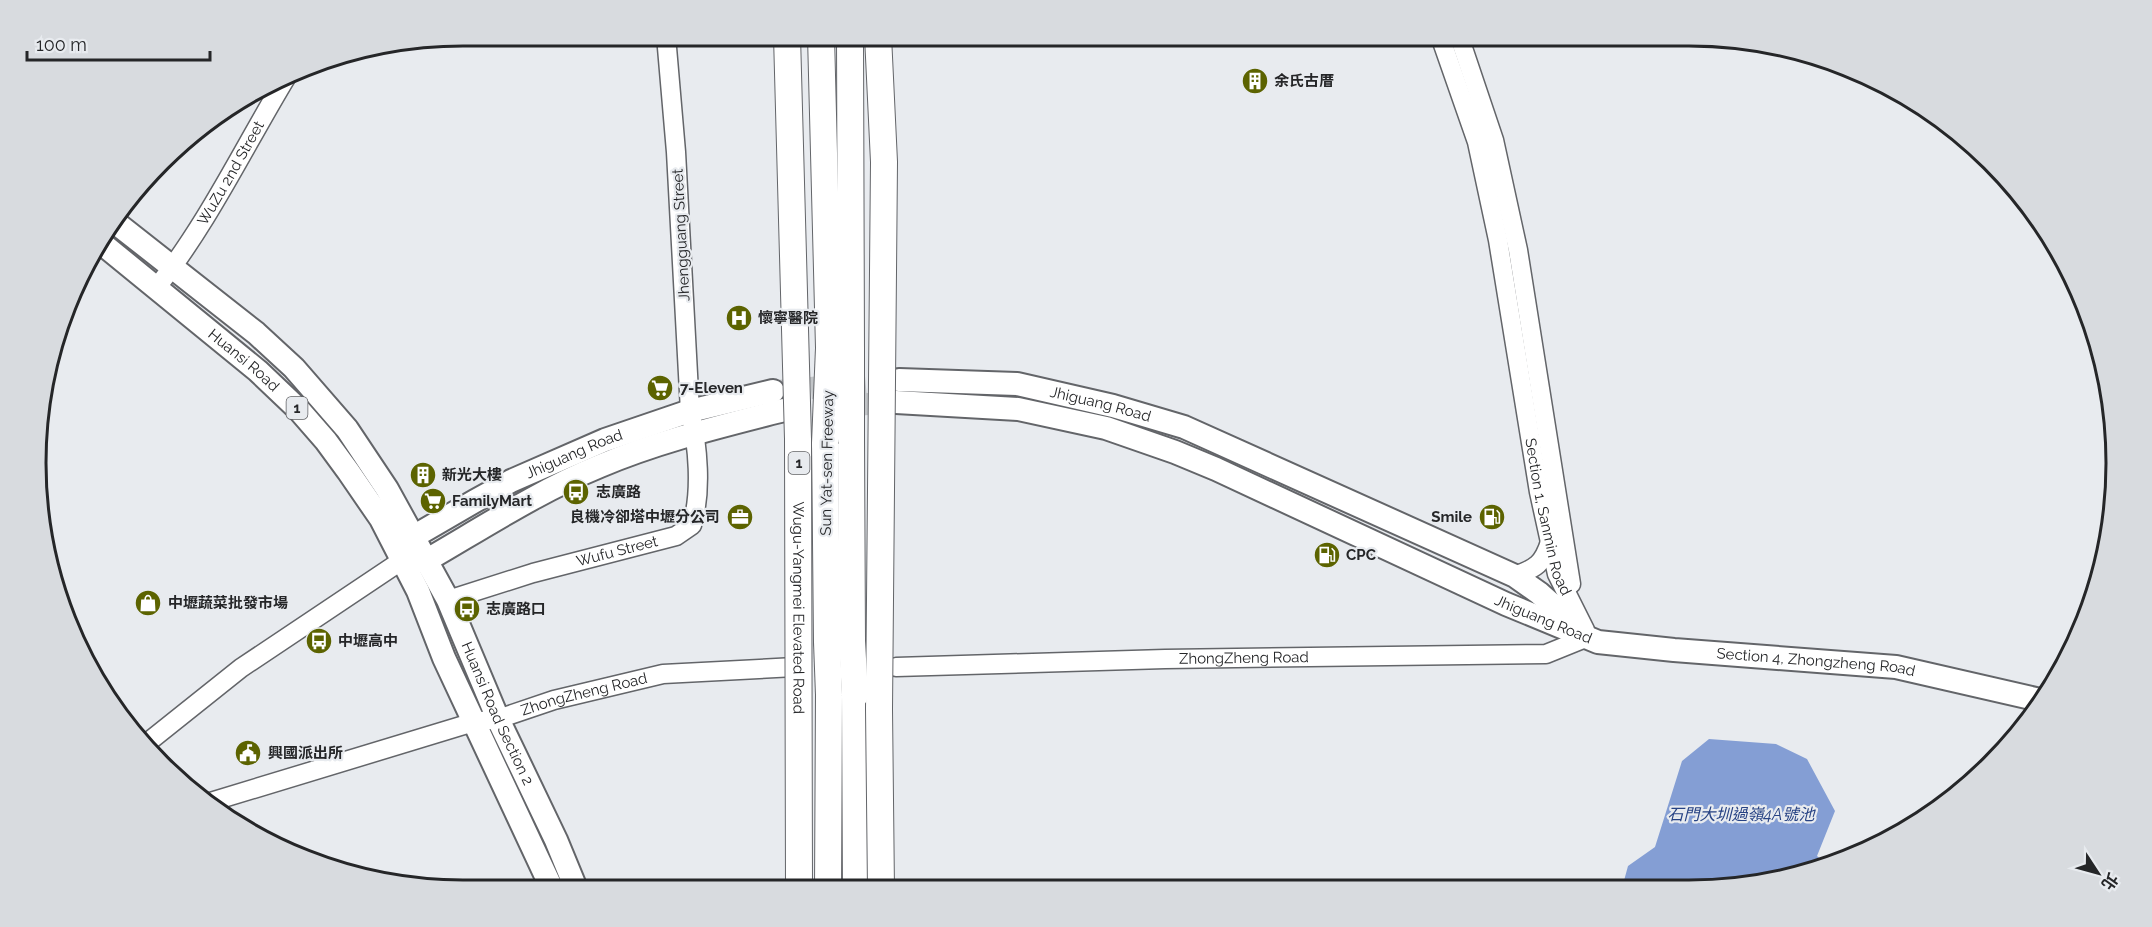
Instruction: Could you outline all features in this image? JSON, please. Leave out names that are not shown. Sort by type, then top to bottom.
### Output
[{"type":"highway","name":"Wugu-Yangmei Elevated Road","points":[[787,46],[798,428],[799,880]]},
{"type":"highway","name":"Sun Yat-sen Freeway","points":[[822,46],[840,350],[851,439],[839,642],[829,695],[828,880]]},
{"type":"highway","name":"Sun Yat-sen Freeway","points":[[850,46],[840,350],[825,443],[839,642],[855,695],[856,880]]},
{"type":"highway","points":[[878,46],[884,162],[879,709],[880,880]]},
{"type":"main road","name":"Huansi Road","points":[[121,227],[256,333],[320,395],[347,429],[387,489],[413,537]]},
{"type":"main road","name":"Huansi Road","points":[[107,247],[258,371],[299,410],[326,441],[381,519],[401,561]]},
{"type":"main road","name":"Jhiguang Road","points":[[1017,384],[1113,406],[1184,427],[1515,576],[1539,593],[1588,637],[1506,603],[1175,452],[1116,432],[1018,409],[898,391],[1017,384]]},
{"type":"main road","name":"Jhiguang Road","points":[[413,537],[511,482],[605,440],[779,401]]},
{"type":"main road","name":"Jhiguang Road","points":[[401,561],[427,560],[543,492],[693,422]]},
{"type":"main road","name":"Huansi Road Section 2","points":[[413,537],[448,600],[498,719],[556,840],[572,880]]},
{"type":"main road","points":[[401,561],[413,537]]},
{"type":"main road","name":"Huansi Road Section 2","points":[[401,561],[418,591],[444,658],[548,880]]},
{"type":"main road","name":"Section 4, Zhongzheng Road","points":[[1588,637],[1598,642],[1674,650],[1896,667],[2033,698]]},
{"type":"street","name":"Jhengguang Street","points":[[667,46],[693,422]]},
{"type":"street","name":"Section 1, Sanmin Road","points":[[1443,46],[1477,142],[1498,240],[1539,492],[1557,574],[1588,637]]},
{"type":"street","name":"Section 1, Sanmin Road","points":[[1462,46],[1491,129],[1518,250],[1570,578],[1588,637]]},
{"type":"street","name":"WuZu 2nd Street","points":[[157,287],[172,268],[230,176],[279,90]]},
{"type":"street","name":"Wufu Street","points":[[448,600],[533,573],[676,536],[692,525],[698,505],[693,422]]},
{"type":"street","points":[[1515,576],[1535,568],[1546,555],[1550,542]]},
{"type":"street","points":[[151,739],[241,668],[401,561]]},
{"type":"street","name":"ZhongZheng Road","points":[[896,667],[1165,659],[1546,654],[1588,637]]},
{"type":"street","name":"ZhongZheng Road","points":[[218,800],[474,723],[498,719],[554,700],[663,674],[795,668]]},
{"type":"water","name":"石門大圳過嶺4A號池","points":[[1709,739],[1776,744],[1807,759],[1835,811],[1817,856],[1820,859],[1770,872],[1716,880],[1624,880],[1628,866],[1655,847],[1682,761]]},
{"type":"tunnel","points":[[778,391],[898,380]]},
{"type":"tunnel","points":[[784,410],[896,402]]},
{"type":"place","name":"余氏古厝","points":[[1255,81]]},
{"type":"place","name":"懷寧醫院","points":[[739,318]]},
{"type":"place","name":"7-Eleven","points":[[660,388]]},
{"type":"place","name":"新光大樓","points":[[423,475]]},
{"type":"place","name":"志廣路","points":[[576,492]]},
{"type":"place","name":"FamilyMart","points":[[433,501]]},
{"type":"place","name":"良機冷卻塔中壢分公司","points":[[740,517]]},
{"type":"place","name":"Smile","points":[[1492,517]]},
{"type":"place","name":"CPC","points":[[1327,555]]},
{"type":"place","name":"中壢蔬菜批發市場","points":[[148,603]]},
{"type":"place","name":"志廣路口","points":[[467,609]]},
{"type":"place","name":"中壢高中","points":[[319,641]]},
{"type":"place","name":"興國派出所","points":[[248,753]]}]
